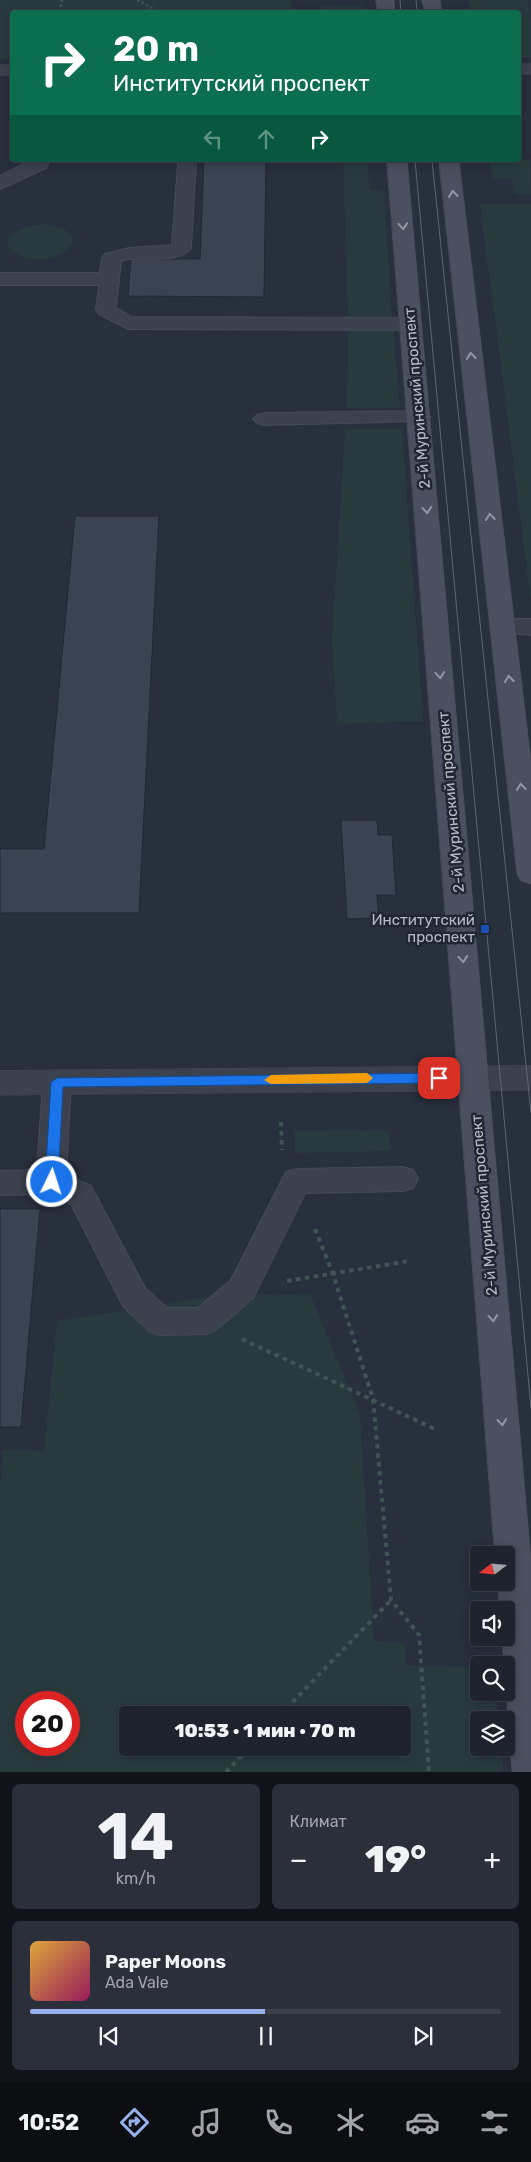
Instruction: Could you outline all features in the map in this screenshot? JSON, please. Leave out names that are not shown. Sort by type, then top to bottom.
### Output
[{"type":"main road","name":"2-й Муринский проспект","points":[[397,162],[531,1772]]},
{"type":"main road","points":[[449,162],[531,874]]},
{"type":"street","points":[[0,1083],[531,1078]]},
{"type":"lane","points":[[0,183],[40,164],[40,162]]},
{"type":"lane","points":[[186,162],[182,248],[171,253],[121,253],[112,258],[106,310],[128,323],[411,324]]},
{"type":"lane","points":[[0,279],[110,279]]},
{"type":"lane","points":[[264,419],[419,417]]},
{"type":"lane","points":[[503,627],[531,627]]},
{"type":"lane","points":[[52,1182],[57,1082]]},
{"type":"lane","points":[[0,1183],[52,1182],[81,1195],[134,1297],[160,1322],[205,1321],[242,1288],[296,1181],[403,1179]]},
{"type":"path","points":[[137,0],[156,10]]},
{"type":"path","points":[[281,1122],[282,1154],[296,1181],[333,1274],[373,1399],[390,1600],[419,1635],[429,1772]]},
{"type":"path","points":[[242,1288],[409,1261]]},
{"type":"path","points":[[205,1321],[436,1430]]},
{"type":"path","points":[[289,1706],[390,1600]]},
{"type":"path","points":[[226,1772],[241,1756]]},
{"type":"shaded area","points":[[0,0],[291,0],[292,10],[10,10],[10,59],[0,59]]},
{"type":"shaded area","points":[[468,0],[528,0],[531,20],[531,57],[521,57],[521,10],[470,10]]},
{"type":"shaded area","points":[[322,6],[363,6],[364,10],[322,10]]},
{"type":"shaded area","points":[[521,159],[530,159],[531,194],[515,194],[512,178],[493,178],[489,162],[521,162]]},
{"type":"shaded area","points":[[343,162],[368,162],[369,190],[384,191],[392,317],[348,317]]},
{"type":"shaded area","points":[[480,204],[531,204],[531,601]]},
{"type":"shaded area","points":[[47,224],[62,228],[72,235],[73,244],[58,255],[42,260],[24,257],[8,248],[7,239],[16,232],[30,226]]},
{"type":"shaded area","points":[[348,330],[393,330],[400,408],[347,408]]},
{"type":"shaded area","points":[[345,429],[402,429],[423,721],[337,724],[332,640]]},
{"type":"shaded area","points":[[388,1130],[390,1151],[295,1153],[295,1131]]},
{"type":"shaded area","points":[[310,1294],[360,1415],[374,1641],[404,1643],[406,1665],[470,1667],[470,1701],[497,1701],[497,1711],[470,1711],[470,1756],[502,1756],[503,1772],[0,1772],[0,1489],[3,1450],[44,1451],[57,1321],[215,1296]]},
{"type":"building","points":[[204,162],[266,162],[264,297],[128,296],[131,259],[200,259]]},
{"type":"building","points":[[75,516],[159,516],[139,913],[0,913],[0,849],[44,849]]},
{"type":"building","points":[[341,820],[377,820],[378,835],[392,835],[396,895],[377,895],[379,918],[347,919]]},
{"type":"building","points":[[0,1209],[40,1209],[21,1427],[0,1427]]},
{"type":"tram line","points":[[400,0],[401,10]]},
{"type":"tram line","points":[[416,0],[417,10]]},
{"type":"tram line","points":[[415,162],[531,1408]]},
{"type":"tram line","points":[[432,162],[531,1113]]},
{"type":"slow traffic","points":[[271,1080],[367,1078]]},
{"type":"place","name":"Институтский проспект","points":[[485,929]]},
{"type":"route","points":[[52,1182],[57,1082],[439,1078]]}]
